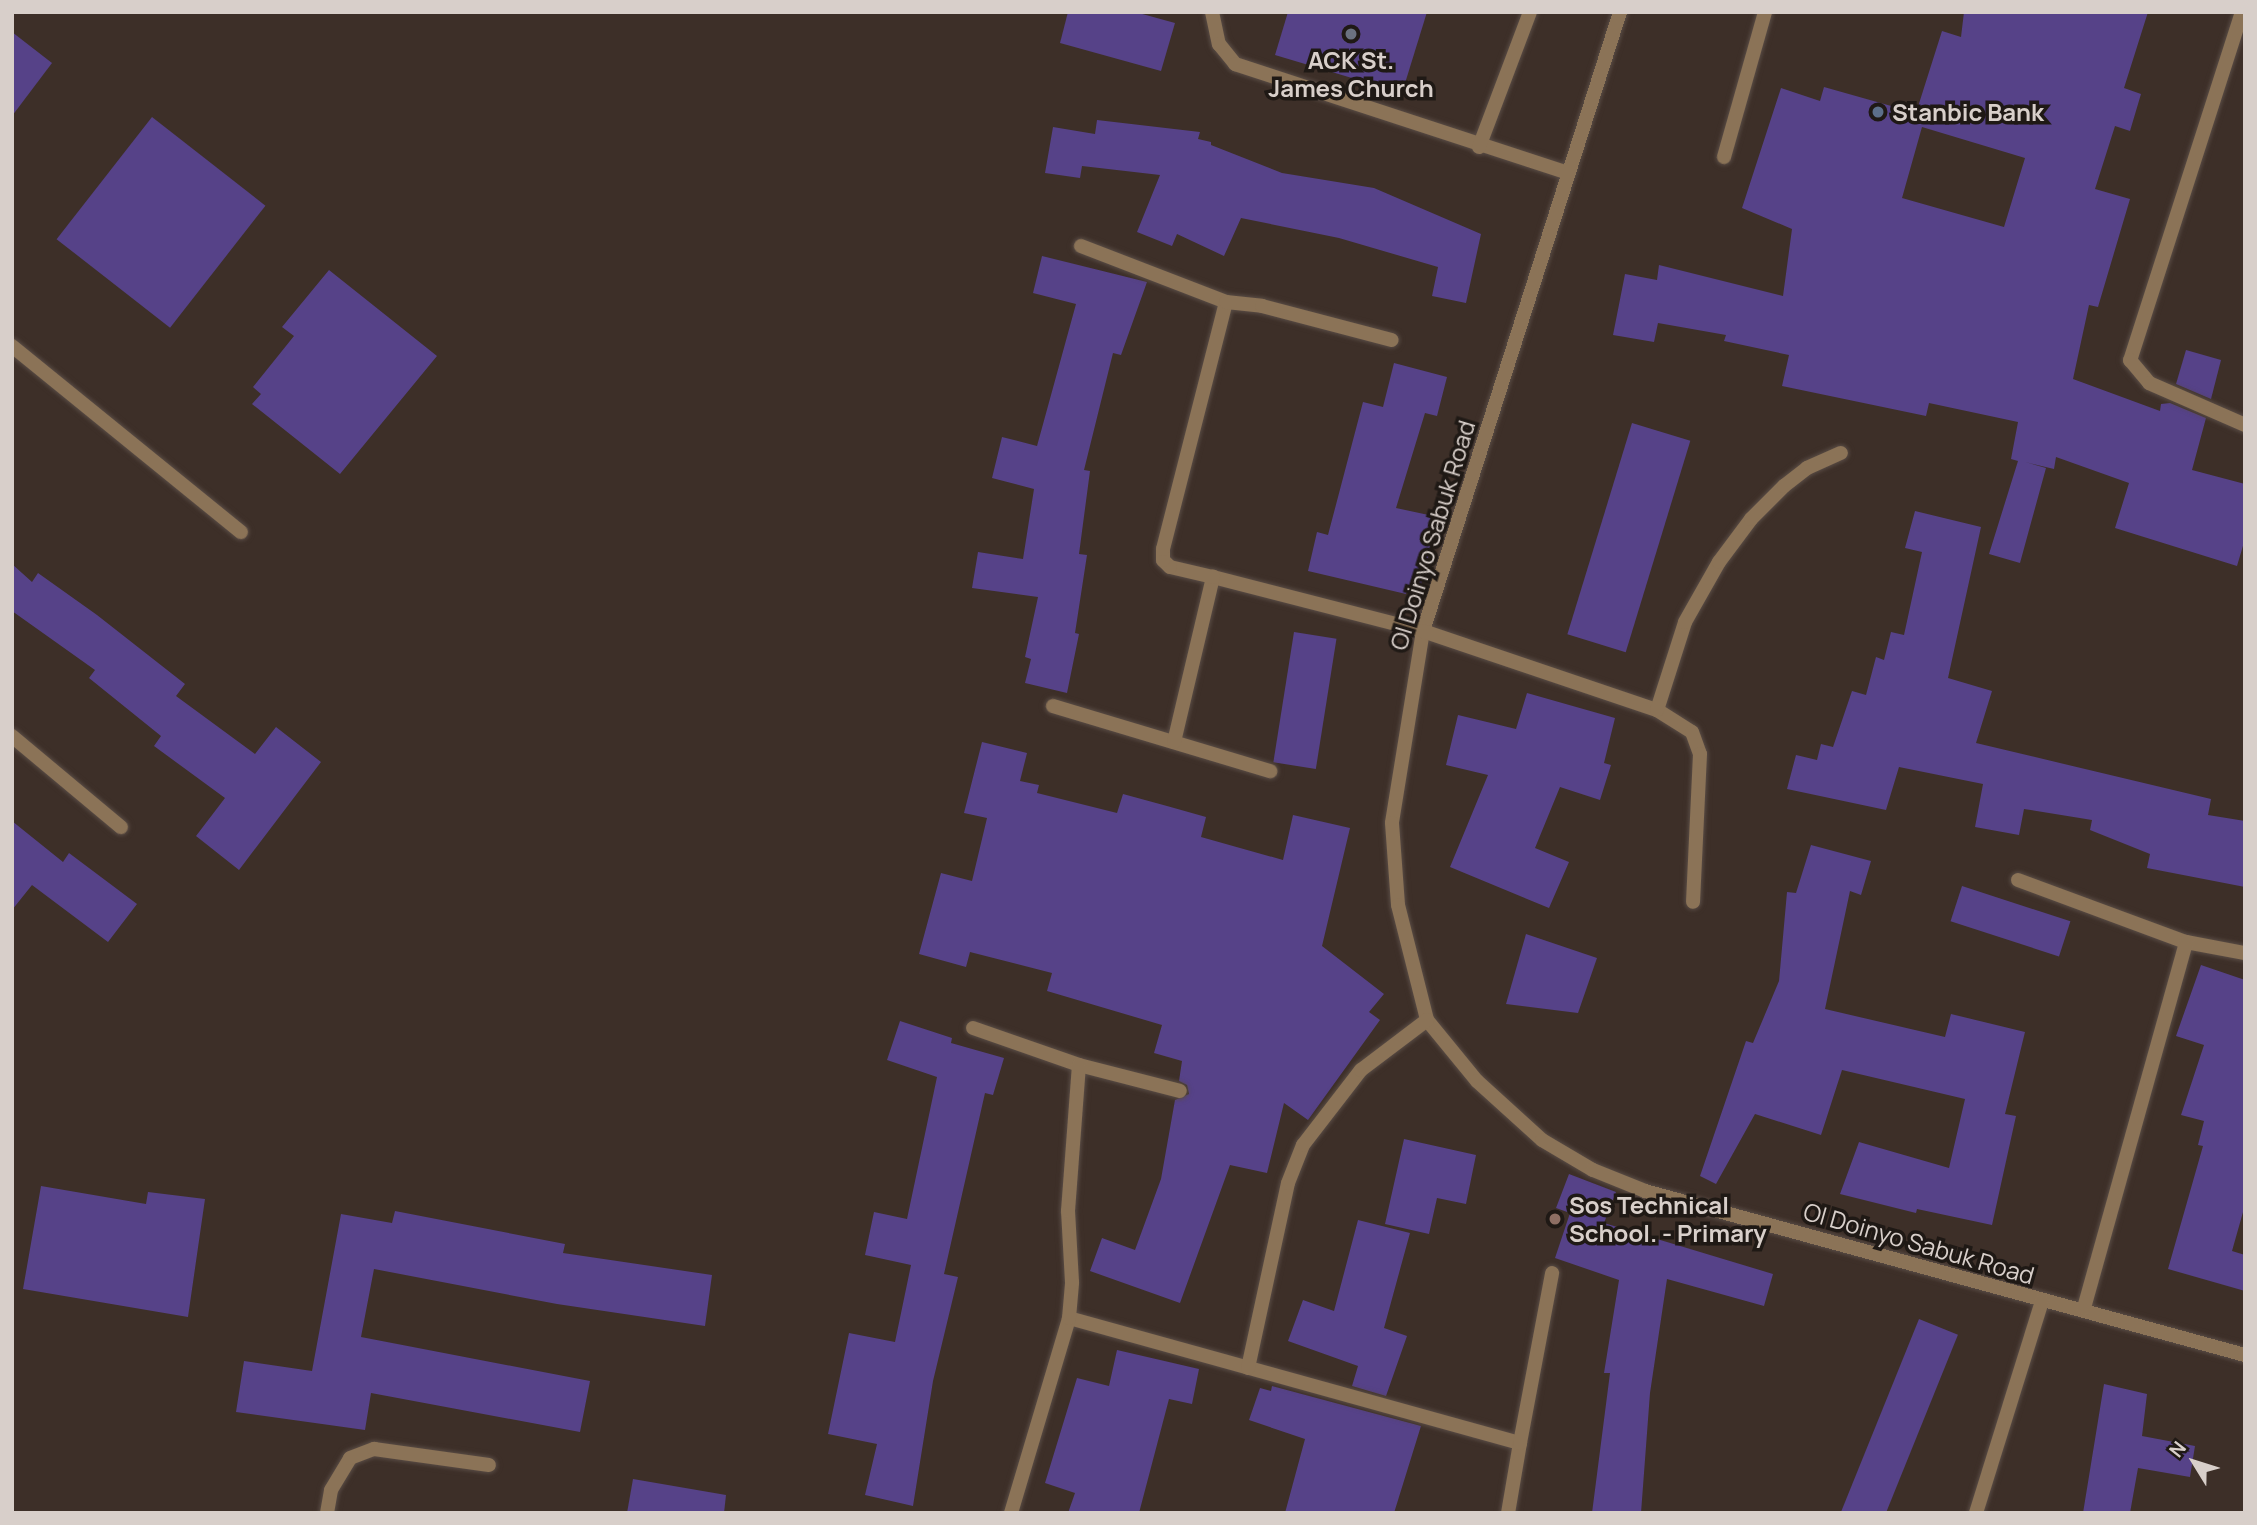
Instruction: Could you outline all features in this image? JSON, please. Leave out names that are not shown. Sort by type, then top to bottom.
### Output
[{"type":"street","points":[[1212,12],[1219,44],[1235,64],[1479,146],[1569,173]]},
{"type":"street","points":[[1479,146],[1530,12]]},
{"type":"street","name":"Ol Doinyo Sabuk Road","points":[[1620,12],[1423,631],[1392,823],[1398,905],[1427,1020],[1477,1081],[1542,1140],[1593,1170],[1645,1191],[2042,1301],[2084,1308],[2245,1355]]},
{"type":"street","points":[[1724,157],[1765,12]]},
{"type":"street","points":[[2242,12],[2130,360],[2149,383],[2245,425]]},
{"type":"street","points":[[1081,246],[1226,302],[1392,340]]},
{"type":"street","points":[[1226,302],[1163,549],[1163,560],[1170,567],[1423,631],[1657,710],[1692,732],[1700,754],[1693,902]]},
{"type":"street","points":[[12,346],[241,532]]},
{"type":"street","points":[[1657,710],[1685,622],[1719,562],[1751,519],[1784,486],[1807,468],[1841,453]]},
{"type":"street","points":[[1174,742],[1213,577]]},
{"type":"street","points":[[1053,706],[1270,771]]},
{"type":"street","points":[[12,736],[121,827]]},
{"type":"street","points":[[2018,880],[2186,942],[2245,953]]},
{"type":"street","points":[[2084,1308],[2186,942]]},
{"type":"street","points":[[1248,1368],[1288,1184],[1303,1145],[1361,1070],[1427,1020]]},
{"type":"street","points":[[972,1028],[1079,1065],[1180,1091]]},
{"type":"street","points":[[1011,1513],[1069,1318],[1069,1176],[1079,1065]]},
{"type":"street","points":[[1508,1513],[1552,1273]]},
{"type":"street","points":[[1976,1513],[2042,1301]]},
{"type":"street","points":[[1069,1318],[1520,1443]]},
{"type":"street","points":[[327,1513],[331,1490],[350,1458],[374,1449],[489,1465]]},
{"type":"building","points":[[1068,12],[1135,12],[1175,23],[1161,71],[1060,43]]},
{"type":"building","name":"ACK St. James Church","points":[[1288,12],[1427,12],[1402,93],[1275,55]]},
{"type":"building","points":[[1964,12],[2148,12],[2124,88],[2141,94],[2130,131],[2115,126],[2095,189],[2130,199],[2098,307],[2089,305],[2073,379],[2160,411],[2161,404],[2170,403],[2206,418],[2192,470],[2245,484],[2245,539],[2237,566],[2115,528],[2129,483],[2056,457],[2054,469],[2025,462],[2046,468],[2020,563],[1989,554],[2018,461],[2011,459],[2018,422],[1929,403],[1926,416],[1782,386],[1789,355],[1724,341],[1726,335],[1658,323],[1654,342],[1613,335],[1625,274],[1657,280],[1659,265],[1783,296],[1792,229],[1742,208],[1781,88],[1820,101],[1824,87],[1916,113],[1942,31],[1961,37]],"holes":[[[1922,127],[2025,158],[2004,227],[1902,198]]]},
{"type":"building","points":[[12,32],[52,63],[12,116]]},
{"type":"building","points":[[152,117],[265,206],[170,328],[57,239]]},
{"type":"building","points":[[1097,120],[1200,132],[1198,139],[1282,173],[1374,188],[1481,234],[1466,303],[1432,296],[1438,267],[1339,238],[1241,218],[1224,256],[1177,234],[1172,246],[1137,232],[1160,175],[1082,166],[1080,178],[1045,173],[1053,127],[1095,134]]},
{"type":"building","points":[[1042,256],[1147,282],[1121,355],[1113,353],[1084,470],[1090,471],[1079,554],[1087,555],[1075,633],[1079,634],[1067,693],[1025,683],[1031,659],[1025,657],[1038,597],[972,588],[978,552],[1023,559],[1034,489],[992,478],[1002,437],[1037,446],[1076,304],[1033,293]]},
{"type":"building","points":[[329,270],[437,356],[340,474],[252,404],[261,394],[253,387],[294,336],[282,327]]},
{"type":"building","points":[[2186,350],[2221,360],[2211,399],[2176,384]]},
{"type":"building","points":[[1394,363],[1447,377],[1437,416],[1425,413],[1396,508],[1438,517],[1420,590],[1408,587],[1406,594],[1308,571],[1317,532],[1328,535],[1363,402],[1383,407]]},
{"type":"building","points":[[1632,423],[1690,441],[1626,652],[1567,634]]},
{"type":"building","points":[[1915,511],[1981,527],[1948,678],[1992,691],[1976,743],[2211,799],[2208,815],[2245,821],[2245,887],[2147,868],[2150,854],[2090,830],[2092,820],[2024,809],[2019,835],[1975,827],[1983,784],[1899,767],[1886,810],[1787,789],[1796,755],[1817,760],[1821,744],[1833,747],[1852,691],[1866,695],[1876,657],[1884,660],[1891,632],[1904,635],[1922,552],[1905,548]]},
{"type":"building","points":[[12,564],[32,582],[38,573],[97,615],[185,684],[176,696],[255,754],[276,727],[321,762],[239,870],[196,836],[225,798],[154,746],[161,736],[89,678],[95,670],[12,611]]},
{"type":"building","points":[[1294,632],[1336,639],[1316,769],[1273,762]]},
{"type":"building","points":[[1527,693],[1615,718],[1604,763],[1611,765],[1600,800],[1560,787],[1535,848],[1569,862],[1549,908],[1450,867],[1488,775],[1446,765],[1458,715],[1516,729]]},
{"type":"building","points":[[982,742],[1027,753],[1020,781],[1039,785],[1037,793],[1117,813],[1123,794],[1206,817],[1201,837],[1283,860],[1293,815],[1350,828],[1322,946],[1384,994],[1369,1012],[1380,1020],[1308,1120],[1284,1103],[1267,1173],[1230,1165],[1180,1303],[1090,1271],[1102,1238],[1135,1250],[1161,1179],[1175,1100],[1189,1094],[1187,1085],[1179,1081],[1182,1061],[1154,1053],[1162,1025],[1047,991],[1052,973],[970,952],[966,967],[919,954],[941,873],[972,881],[987,818],[964,813]]},
{"type":"building","points":[[12,821],[63,862],[69,853],[137,904],[108,942],[32,885],[12,910]]},
{"type":"building","points":[[1811,845],[1871,861],[1861,895],[1850,891],[1825,1009],[1945,1037],[1951,1014],[2025,1032],[2005,1114],[2016,1116],[1992,1225],[1917,1209],[1916,1213],[1840,1194],[1859,1142],[1949,1168],[1965,1099],[1842,1070],[1821,1135],[1755,1114],[1716,1184],[1700,1176],[1746,1041],[1753,1043],[1779,981],[1787,892],[1796,893]]},
{"type":"building","points":[[1962,886],[2070,921],[2059,956],[1951,921]]},
{"type":"building","points":[[1526,934],[1597,958],[1578,1013],[1506,1004]]},
{"type":"building","points":[[2201,965],[2245,980],[2245,1205],[2232,1251],[2245,1255],[2245,1291],[2168,1269],[2203,1146],[2198,1145],[2204,1121],[2181,1115],[2204,1045],[2176,1036]]},
{"type":"building","points":[[900,1021],[952,1038],[951,1043],[1004,1058],[993,1095],[985,1093],[944,1274],[958,1277],[933,1381],[913,1506],[865,1495],[877,1444],[828,1434],[849,1333],[895,1342],[911,1265],[865,1255],[874,1212],[907,1219],[937,1077],[887,1060]]},
{"type":"building","points":[[1404,1139],[1476,1155],[1466,1204],[1437,1198],[1429,1234],[1385,1224]]},
{"type":"building","points":[[1569,1174],[1616,1192],[1604,1223],[1773,1274],[1764,1306],[1667,1279],[1650,1393],[1641,1513],[1592,1513],[1610,1373],[1604,1373],[1619,1280],[1555,1258],[1570,1213],[1556,1208]]},
{"type":"building","points":[[41,1186],[146,1204],[148,1192],[205,1199],[188,1317],[23,1289]]},
{"type":"building","points":[[395,1211],[565,1244],[563,1253],[712,1275],[705,1326],[557,1304],[374,1269],[361,1337],[590,1381],[580,1432],[371,1393],[365,1430],[236,1412],[244,1361],[312,1371],[341,1214],[392,1223]]},
{"type":"building","points":[[1358,1220],[1410,1233],[1384,1328],[1407,1336],[1386,1396],[1352,1386],[1358,1366],[1288,1341],[1303,1300],[1334,1311]]},
{"type":"building","points":[[1919,1319],[1958,1335],[1886,1513],[1841,1513]]},
{"type":"building","points":[[1117,1350],[1199,1369],[1192,1404],[1169,1399],[1139,1513],[1068,1513],[1075,1493],[1045,1483],[1077,1378],[1109,1386]]},
{"type":"building","points":[[2104,1384],[2147,1394],[2142,1436],[2195,1446],[2190,1477],[2138,1468],[2130,1513],[2083,1513]]},
{"type":"building","points":[[1272,1386],[1421,1426],[1394,1513],[1285,1513],[1305,1439],[1249,1420],[1260,1388],[1271,1391]]},
{"type":"building","points":[[633,1479],[726,1495],[724,1513],[627,1513]]},
{"type":"place","name":"ACK St. James Church","points":[[1351,34]]},
{"type":"place","name":"Stanbic Bank","points":[[1878,112]]},
{"type":"place","name":"Sos Technical School. - Primary","points":[[1555,1219]]}]
